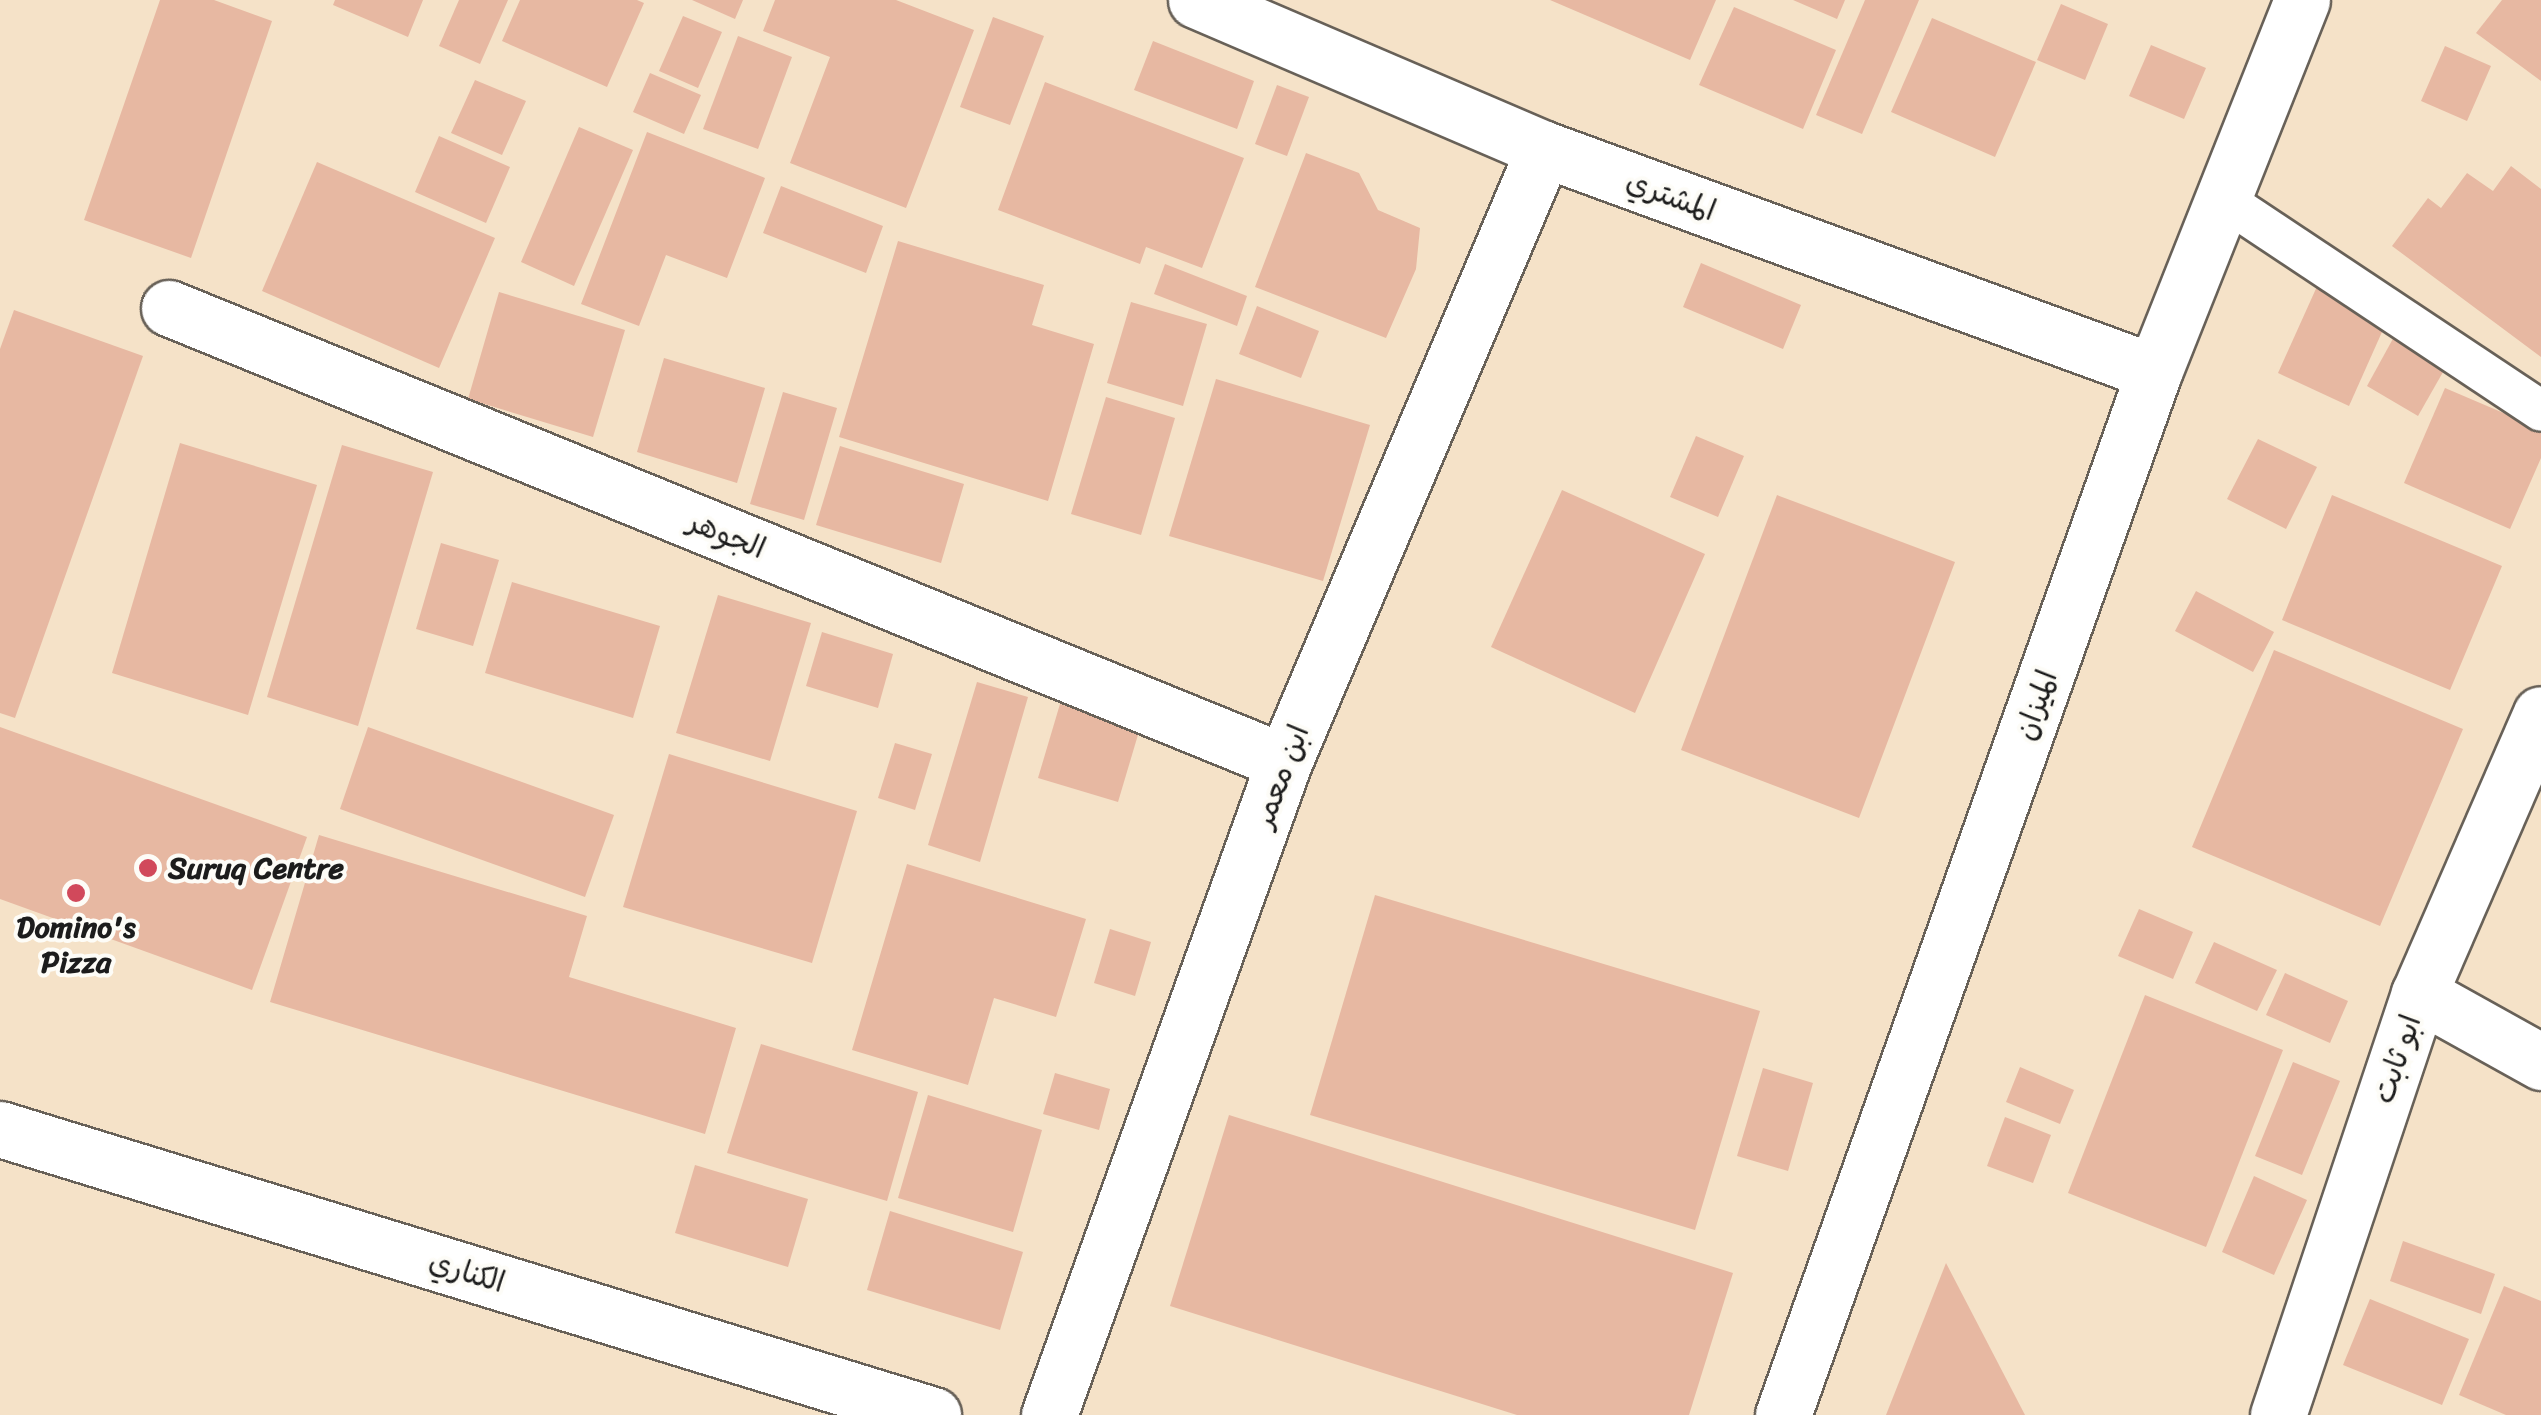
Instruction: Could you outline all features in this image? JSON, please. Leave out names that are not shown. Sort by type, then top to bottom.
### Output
[{"type":"street","name":"المشتري","points":[[1196,0],[1544,150],[2154,372]]},
{"type":"street","name":"الميزان","points":[[1783,1415],[2154,372],[2302,0]]},
{"type":"street","name":"ابن معمر","points":[[1049,1415],[1284,762],[1544,150]]},
{"type":"street","name":"الجوهر","points":[[169,308],[1284,762]]},
{"type":"street","name":"ابو ثابت","points":[[2278,1415],[2418,994],[2541,714]]},
{"type":"street","points":[[2418,994],[2541,1062]]},
{"type":"street","name":"الكناري","points":[[0,1129],[933,1415]]},
{"type":"lane","points":[[2220,198],[2541,412]]},
{"type":"building","points":[[160,0],[214,0],[272,21],[191,258],[84,220]]},
{"type":"building","points":[[335,0],[423,0],[408,37],[333,5]]},
{"type":"building","points":[[459,0],[508,0],[480,64],[439,46]]},
{"type":"building","points":[[520,0],[644,3],[607,87],[502,41]]},
{"type":"building","points":[[692,0],[743,0],[735,19]]},
{"type":"building","points":[[775,0],[896,0],[974,30],[906,208],[790,163],[830,57],[763,31]]},
{"type":"building","points":[[1550,0],[1716,0],[1690,60]]},
{"type":"building","points":[[1793,0],[1845,0],[1837,19]]},
{"type":"building","points":[[1865,0],[1919,0],[1862,134],[1816,115]]},
{"type":"building","points":[[2502,0],[2541,0],[2541,81],[2476,33]]},
{"type":"building","points":[[2061,4],[2108,24],[2085,80],[2037,60]]},
{"type":"building","points":[[1734,7],[1836,50],[1803,129],[1699,85]]},
{"type":"building","points":[[683,16],[722,32],[698,88],[659,71]]},
{"type":"building","points":[[993,17],[1044,36],[1010,125],[960,107]]},
{"type":"building","points":[[1932,18],[2036,62],[1995,157],[1891,112]]},
{"type":"building","points":[[738,36],[792,57],[758,149],[703,129]]},
{"type":"building","points":[[1153,41],[1254,81],[1237,129],[1134,90]]},
{"type":"building","points":[[2151,45],[2206,68],[2184,119],[2129,96]]},
{"type":"building","points":[[2445,46],[2491,66],[2467,121],[2421,101]]},
{"type":"building","points":[[650,73],[701,95],[684,134],[633,112]]},
{"type":"building","points":[[475,80],[526,101],[502,155],[451,133]]},
{"type":"building","points":[[1045,82],[1244,158],[1202,268],[1146,247],[1140,264],[998,210]]},
{"type":"building","points":[[1277,85],[1309,97],[1287,156],[1255,144]]},
{"type":"building","points":[[579,127],[633,150],[574,286],[521,262]]},
{"type":"building","points":[[647,132],[765,178],[727,278],[666,255],[639,326],[581,304]]},
{"type":"building","points":[[439,136],[510,167],[486,223],[415,192]]},
{"type":"building","points":[[1306,153],[1359,173],[1378,210],[1420,228],[1416,269],[1386,338],[1255,287]]},
{"type":"building","points":[[317,162],[495,238],[439,368],[262,291]]},
{"type":"building","points":[[2511,166],[2541,189],[2541,357],[2392,246],[2428,198],[2441,208],[2467,173],[2493,191]]},
{"type":"building","points":[[781,186],[883,226],[866,273],[763,233]]},
{"type":"building","points":[[898,241],[1044,285],[1032,325],[1094,344],[1048,501],[839,437]]},
{"type":"building","points":[[1701,263],[1801,305],[1783,349],[1683,307]]},
{"type":"building","points":[[1165,264],[1247,296],[1237,326],[1154,294]]},
{"type":"building","points":[[2319,282],[2390,314],[2349,406],[2278,373]]},
{"type":"building","points":[[499,292],[625,330],[593,437],[468,399]]},
{"type":"building","points":[[1131,302],[1207,324],[1183,406],[1107,383]]},
{"type":"building","points":[[1257,306],[1319,331],[1301,378],[1239,354]]},
{"type":"building","points":[[14,310],[143,356],[15,718],[0,713],[0,349]]},
{"type":"building","points":[[2395,335],[2447,365],[2418,416],[2367,386]]},
{"type":"building","points":[[664,358],[765,388],[737,483],[637,452]]},
{"type":"building","points":[[1216,379],[1370,425],[1323,581],[1169,536]]},
{"type":"building","points":[[2445,388],[2541,429],[2541,458],[2510,529],[2404,483]]},
{"type":"building","points":[[783,392],[837,408],[804,520],[750,504]]},
{"type":"building","points":[[1106,397],[1175,418],[1141,535],[1071,514]]},
{"type":"building","points":[[1696,436],[1744,456],[1718,517],[1670,497]]},
{"type":"building","points":[[2258,439],[2317,467],[2286,529],[2227,499]]},
{"type":"building","points":[[180,443],[317,485],[248,715],[112,673]]},
{"type":"building","points":[[342,445],[433,472],[358,726],[267,697]]},
{"type":"building","points":[[840,446],[964,484],[941,563],[816,525]]},
{"type":"building","points":[[1562,490],[1705,554],[1635,713],[1491,647]]},
{"type":"building","points":[[1777,495],[1955,562],[1859,818],[1681,750]]},
{"type":"building","points":[[2332,495],[2502,566],[2450,690],[2282,620]]},
{"type":"building","points":[[441,543],[499,560],[473,646],[416,629]]},
{"type":"building","points":[[512,582],[660,626],[633,718],[485,673]]},
{"type":"building","points":[[2196,591],[2274,632],[2253,672],[2175,631]]},
{"type":"building","points":[[718,595],[811,623],[770,761],[676,733]]},
{"type":"building","points":[[822,632],[893,654],[878,708],[806,686]]},
{"type":"building","points":[[2274,650],[2463,729],[2380,926],[2192,847]]},
{"type":"building","points":[[977,682],[1028,697],[980,862],[928,845]]},
{"type":"building","points":[[1060,704],[1140,728],[1118,802],[1038,778]]},
{"type":"building","name":"Suruq Centre","points":[[0,727],[307,837],[252,990],[0,899]]},
{"type":"building","points":[[368,727],[614,815],[585,897],[340,809]]},
{"type":"building","points":[[895,743],[932,754],[915,810],[878,798]]},
{"type":"building","points":[[669,754],[857,811],[812,963],[623,907]]},
{"type":"building","points":[[319,835],[587,916],[569,977],[736,1028],[705,1134],[270,1002]]},
{"type":"building","points":[[907,864],[1086,919],[1056,1017],[994,998],[968,1085],[852,1050]]},
{"type":"building","points":[[1375,895],[1760,1011],[1695,1230],[1310,1115]]},
{"type":"building","points":[[2139,909],[2193,932],[2173,979],[2118,956]]},
{"type":"building","points":[[1110,929],[1151,942],[1135,996],[1094,983]]},
{"type":"building","points":[[2214,942],[2277,970],[2257,1011],[2195,983]]},
{"type":"building","points":[[2285,973],[2348,1001],[2330,1043],[2266,1015]]},
{"type":"building","points":[[2145,995],[2283,1050],[2206,1247],[2068,1193]]},
{"type":"building","points":[[761,1044],[918,1092],[887,1201],[727,1153]]},
{"type":"building","points":[[2293,1062],[2340,1081],[2302,1175],[2255,1156]]},
{"type":"building","points":[[2020,1067],[2074,1090],[2060,1124],[2006,1102]]},
{"type":"building","points":[[1763,1068],[1813,1083],[1788,1171],[1737,1156]]},
{"type":"building","points":[[1055,1073],[1110,1089],[1099,1130],[1043,1114]]},
{"type":"building","points":[[928,1095],[1042,1130],[1013,1232],[898,1198]]},
{"type":"building","points":[[1229,1115],[1733,1273],[1689,1415],[1517,1415],[1170,1306]]},
{"type":"building","points":[[2005,1117],[2051,1135],[2033,1183],[1987,1166]]},
{"type":"building","points":[[695,1165],[808,1199],[788,1267],[675,1233]]},
{"type":"building","points":[[2254,1176],[2307,1200],[2274,1275],[2222,1252]]},
{"type":"building","points":[[890,1211],[1023,1252],[1000,1330],[867,1290]]},
{"type":"building","points":[[2403,1241],[2495,1274],[2481,1314],[2390,1281]]},
{"type":"building","points":[[1946,1263],[2025,1415],[1886,1415]]},
{"type":"building","points":[[2504,1286],[2541,1301],[2541,1415],[2506,1415],[2459,1395]]},
{"type":"building","points":[[2370,1299],[2469,1339],[2442,1405],[2343,1365]]},
{"type":"place","name":"Suruq Centre","points":[[148,868]]},
{"type":"place","name":"Domino's Pizza","points":[[76,893]]}]
